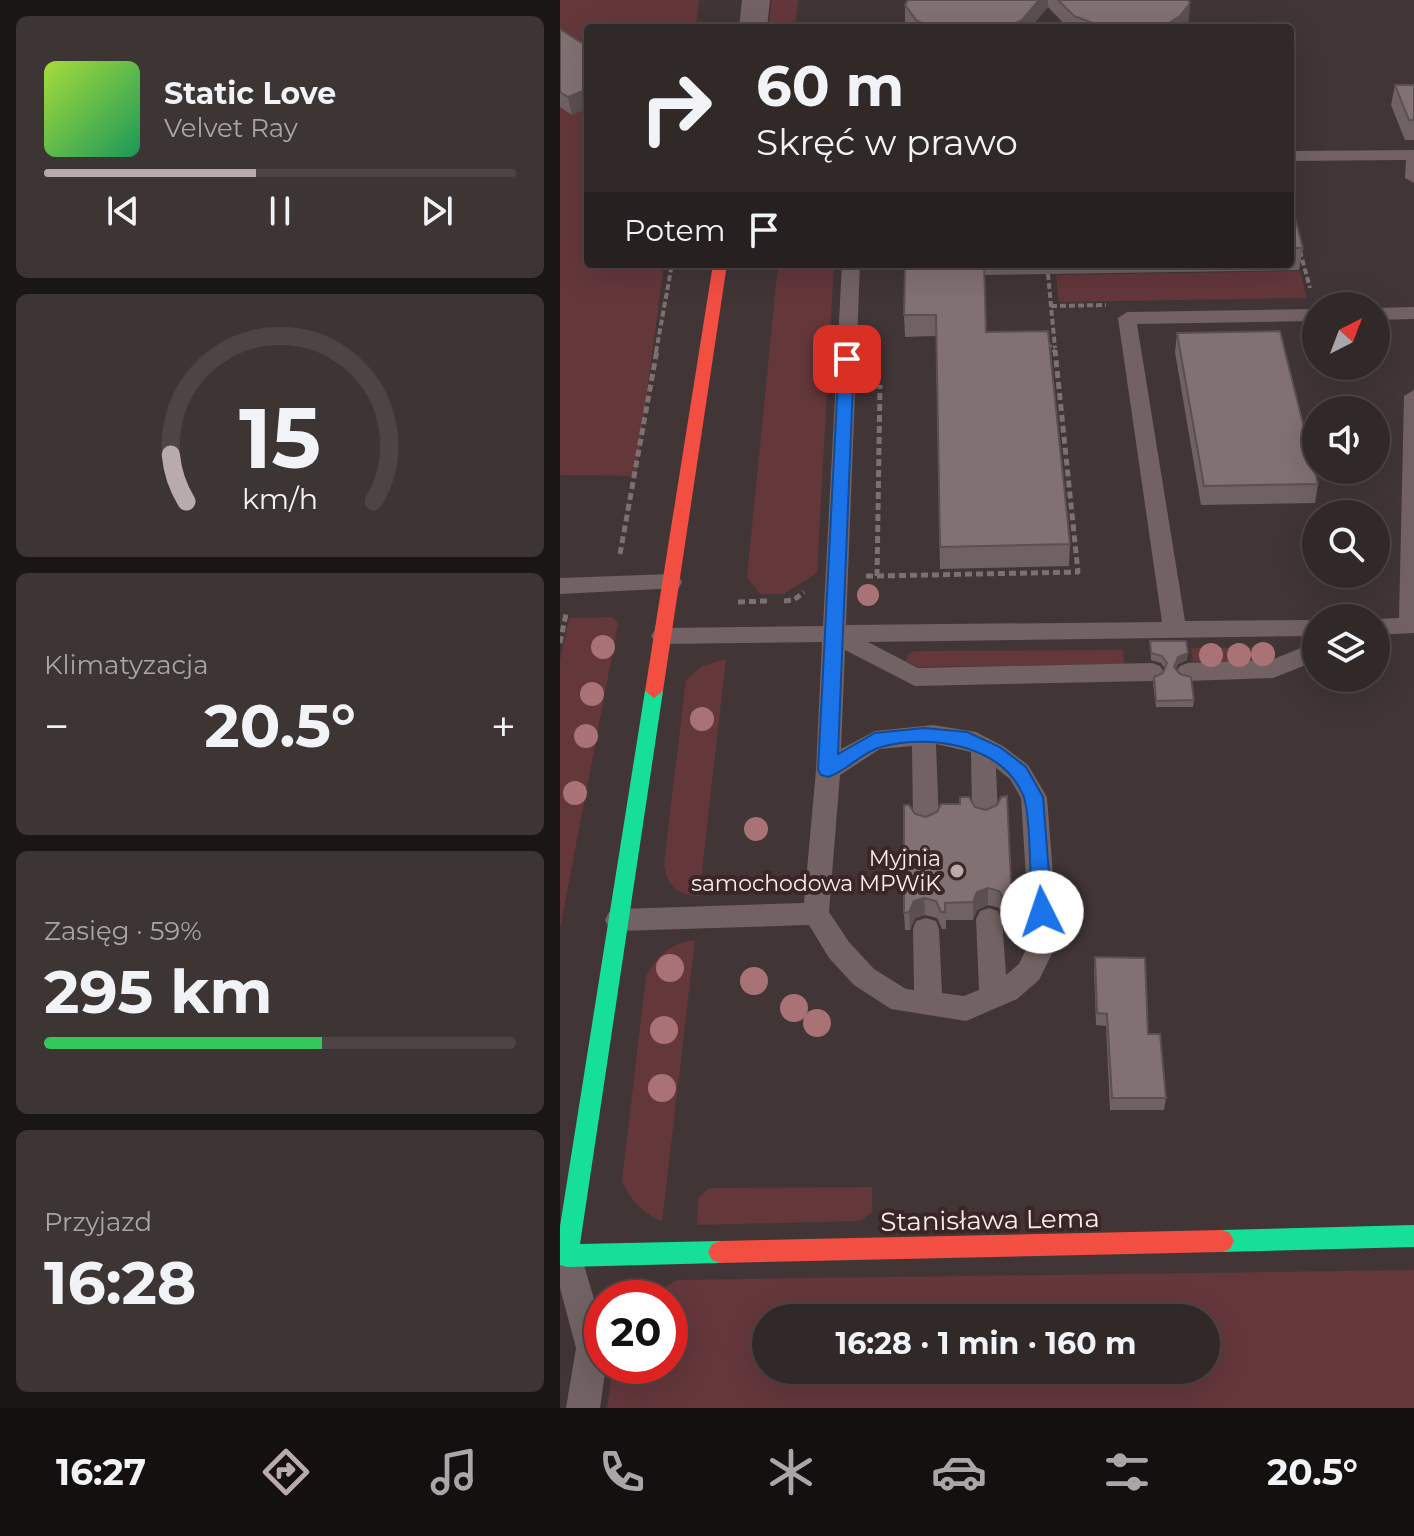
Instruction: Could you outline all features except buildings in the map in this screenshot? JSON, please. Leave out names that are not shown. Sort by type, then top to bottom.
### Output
[{"type":"street","points":[[753,24],[756,0]]},
{"type":"street","points":[[563,1256],[573,1138],[618,920],[719,268]]},
{"type":"street","name":"Stanisława Lema","points":[[563,1256],[1414,1236]]},
{"type":"lane","points":[[1294,156],[1414,155],[1414,178]]},
{"type":"lane","points":[[828,770],[875,740],[924,735],[967,739],[1019,772],[1034,797],[1044,941],[1029,972],[1007,990],[966,1009],[901,1000],[864,977],[839,950],[816,914],[828,770],[851,268]]},
{"type":"lane","points":[[1390,314],[1414,313]]},
{"type":"lane","points":[[1175,632],[1127,318],[1302,315]]},
{"type":"lane","points":[[1390,631],[1412,638],[1414,396]]},
{"type":"lane","points":[[560,586],[671,582]]},
{"type":"lane","points":[[663,636],[1302,628]]},
{"type":"lane","points":[[834,634],[915,677],[1152,672]]},
{"type":"lane","points":[[1188,672],[1273,669],[1302,657]]},
{"type":"lane","points":[[924,735],[926,822]]},
{"type":"lane","points":[[983,747],[985,815]]},
{"type":"lane","points":[[618,920],[816,914]]},
{"type":"lane","points":[[989,919],[993,996]]},
{"type":"lane","points":[[926,929],[928,1003]]},
{"type":"lane","points":[[563,1256],[592,1348],[583,1408]]},
{"type":"path","points":[[614,584],[671,268]]},
{"type":"path","points":[[857,576],[1078,572],[1048,274]]},
{"type":"path","points":[[1042,340],[1055,349]]},
{"type":"path","points":[[877,576],[880,377]]},
{"type":"path","points":[[738,602],[767,601]]},
{"type":"path","points":[[560,643],[566,613]]},
{"type":"shaded area","points":[[560,0],[699,0],[696,24],[584,24],[584,268],[663,268],[636,476],[560,475]]},
{"type":"shaded area","points":[[772,0],[798,0],[795,24],[769,24]]},
{"type":"shaded area","points":[[778,268],[834,268],[817,573],[784,594],[760,594],[747,577]]},
{"type":"shaded area","points":[[1300,271],[1305,292],[1302,292],[1302,298],[1059,302],[1056,275]]},
{"type":"shaded area","points":[[613,617],[618,624],[560,929],[560,660],[569,618]]},
{"type":"shaded area","points":[[1272,647],[1274,661],[1193,662],[1191,648]]},
{"type":"shaded area","points":[[1123,650],[1124,664],[918,667],[906,661],[909,653],[915,651]]},
{"type":"shaded area","points":[[726,659],[699,897],[674,888],[664,863],[686,680],[702,666]]},
{"type":"shaded area","points":[[695,940],[662,1222],[638,1206],[622,1181],[646,976],[666,951]]},
{"type":"shaded area","points":[[872,1187],[872,1212],[860,1221],[697,1225],[698,1198],[709,1188]]},
{"type":"shaded area","points":[[1414,1270],[1414,1408],[607,1408],[610,1384],[688,1384],[688,1280],[677,1280]]},
{"type":"traffic: fast","points":[[654,691],[567,1256],[720,1252]]},
{"type":"traffic: fast","points":[[1222,1241],[1414,1236]]},
{"type":"traffic: jam","points":[[654,691],[719,268]]},
{"type":"traffic: jam","points":[[720,1252],[1222,1241]]},
{"type":"place","name":"Myjnia samochodowa MPWiK","points":[[957,871]]},
{"type":"route","points":[[847,359],[828,770],[875,740],[933,734],[967,739],[994,753],[1019,772],[1034,797],[1042,912]]}]
